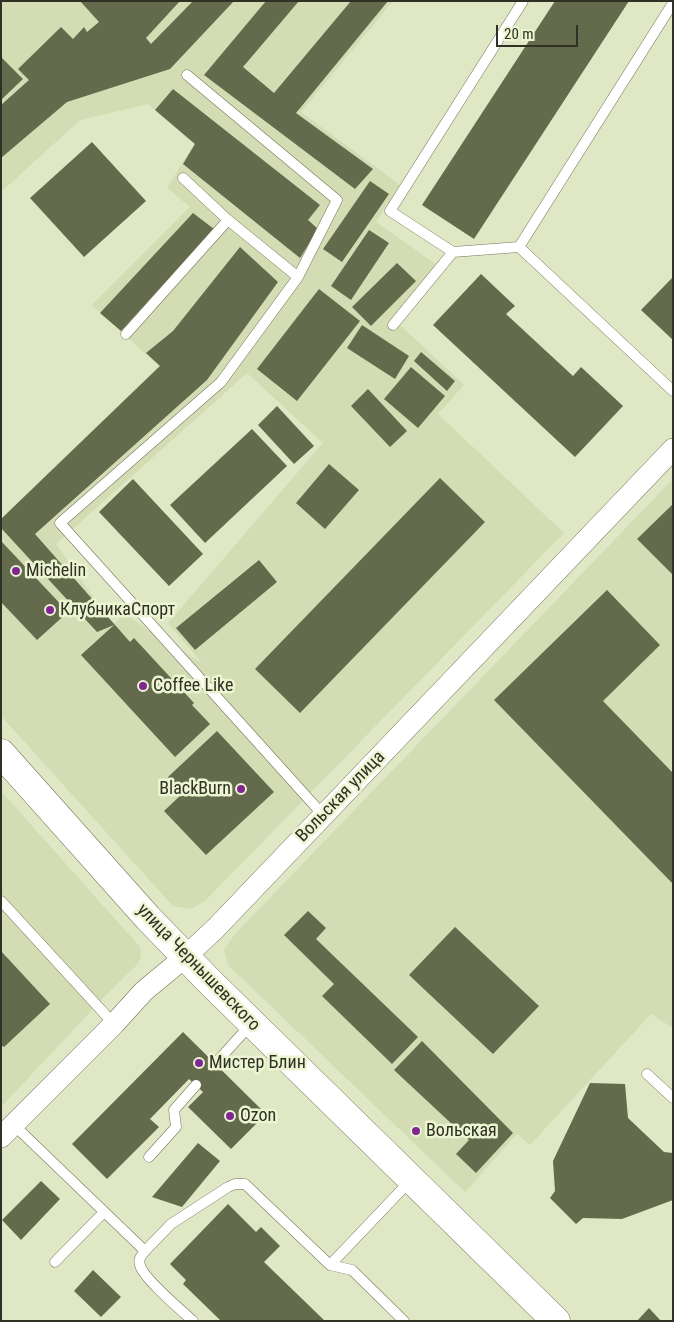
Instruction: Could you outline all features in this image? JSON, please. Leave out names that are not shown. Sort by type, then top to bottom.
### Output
[{"type":"main road","name":"улица Чернышевского","points":[[1,753],[148,918],[250,1024],[556,1321]]},
{"type":"street","name":"Вольская улица","points":[[7,1131],[114,1024],[144,991],[216,928],[673,449]]},
{"type":"lane","points":[[523,1],[390,211],[453,252],[519,247],[673,391]]},
{"type":"lane","points":[[519,247],[673,3]]},
{"type":"lane","points":[[187,75],[337,200],[298,277],[221,382],[60,523],[324,816]]},
{"type":"lane","points":[[183,178],[228,220],[298,277]]},
{"type":"lane","points":[[126,334],[228,220]]},
{"type":"lane","points":[[393,325],[453,252]]},
{"type":"lane","points":[[1,901],[114,1024]]},
{"type":"lane","points":[[215,1064],[250,1024]]},
{"type":"lane","points":[[648,1074],[673,1098]]},
{"type":"lane","points":[[149,1157],[176,1127],[174,1110],[196,1085]]},
{"type":"lane","points":[[7,1131],[104,1212],[145,1251]]},
{"type":"lane","points":[[330,1265],[411,1180]]},
{"type":"lane","points":[[193,1321],[148,1277],[140,1266],[140,1257],[170,1224],[235,1184],[245,1184],[330,1265],[352,1270],[404,1321]]},
{"type":"lane","points":[[55,1262],[104,1212]]},
{"type":"shaded area","points":[[1,1],[393,1],[301,112],[400,185],[376,222],[440,267],[399,324],[464,385],[438,414],[564,533],[205,901],[191,909],[173,906],[1,716],[1,519],[159,366],[92,305],[190,207],[167,188],[194,144],[148,104],[80,120],[1,192]],"holes":[[[247,373],[323,443],[168,623],[203,664],[124,614],[113,625],[56,544]]]},
{"type":"shaded area","points":[[673,479],[673,1028],[651,1014],[530,1145],[517,1134],[465,1192],[228,965],[224,950],[235,934]]},
{"type":"shaded area","points":[[1,791],[140,947],[141,958],[136,966],[106,995],[1,1107]]},
{"type":"building","points":[[80,1],[180,1],[146,38],[151,44],[193,1],[234,1],[170,69],[67,102],[1,158],[1,105],[29,80],[18,69],[61,27],[73,39],[84,27],[87,32],[99,22]]},
{"type":"building","points":[[266,1],[299,1],[243,67],[274,93],[351,1],[388,1],[296,113],[373,169],[355,189],[204,75]]},
{"type":"building","points":[[555,1],[629,1],[474,239],[422,205]]},
{"type":"building","points":[[1,57],[23,79],[1,100]]},
{"type":"building","points":[[173,89],[320,205],[308,220],[318,229],[300,258],[183,164],[195,144],[155,110]]},
{"type":"building","points":[[92,142],[146,201],[84,257],[30,198]]},
{"type":"building","points":[[370,181],[389,194],[342,262],[323,249]]},
{"type":"building","points":[[193,213],[214,229],[121,331],[100,313]]},
{"type":"building","points":[[369,230],[389,243],[351,300],[331,286]]},
{"type":"building","points":[[240,247],[278,282],[207,380],[35,534],[130,642],[134,638],[194,703],[192,705],[210,724],[175,757],[81,655],[114,625],[97,632],[1,528],[1,519],[160,366],[146,353],[173,331]]},
{"type":"building","points":[[397,263],[416,281],[371,326],[352,307]]},
{"type":"building","points":[[481,274],[515,306],[506,314],[573,376],[581,367],[623,406],[575,457],[433,325]]},
{"type":"building","points":[[673,277],[673,340],[641,310]]},
{"type":"building","points":[[319,289],[360,321],[297,401],[257,369]]},
{"type":"building","points":[[362,325],[409,356],[395,379],[347,348]]},
{"type":"building","points":[[421,352],[455,381],[447,391],[414,361]]},
{"type":"building","points":[[411,367],[445,396],[418,428],[384,399]]},
{"type":"building","points":[[368,389],[407,431],[390,447],[351,406]]},
{"type":"building","points":[[277,406],[314,446],[294,464],[258,425]]},
{"type":"building","points":[[252,429],[287,466],[205,543],[170,505]]},
{"type":"building","points":[[329,464],[359,490],[325,529],[296,503]]},
{"type":"building","points":[[440,478],[485,522],[300,713],[255,669]]},
{"type":"building","points":[[133,479],[203,554],[169,586],[99,512]]},
{"type":"building","points":[[673,504],[673,575],[637,539]]},
{"type":"building","name":"Michelin","points":[[1,541],[68,612],[37,640],[1,602]]},
{"type":"building","points":[[259,560],[277,582],[195,650],[176,628]]},
{"type":"building","points":[[607,590],[660,645],[603,701],[673,773],[673,884],[494,700]]},
{"type":"building","points":[[217,731],[274,792],[206,855],[164,811],[183,793],[168,777]]},
{"type":"building","points":[[308,911],[326,928],[316,939],[418,1037],[392,1064],[322,996],[334,984],[284,935]]},
{"type":"building","points":[[455,927],[539,1006],[493,1054],[409,975]]},
{"type":"building","points":[[1,951],[50,1004],[4,1047],[1,1045]]},
{"type":"building","points":[[183,1032],[266,1114],[231,1149],[188,1107],[203,1092],[189,1079],[150,1119],[159,1127],[107,1179],[72,1144]]},
{"type":"building","points":[[422,1041],[513,1133],[476,1173],[456,1154],[469,1140],[394,1070]]},
{"type":"building","points":[[590,1083],[625,1084],[628,1118],[664,1152],[673,1153],[673,1200],[622,1219],[583,1218],[576,1224],[550,1198],[555,1191],[553,1161]]},
{"type":"building","points":[[198,1143],[220,1161],[182,1207],[152,1197]]},
{"type":"building","points":[[41,1181],[60,1199],[21,1240],[2,1220]]},
{"type":"building","points":[[228,1204],[256,1232],[261,1227],[280,1246],[264,1262],[325,1321],[221,1321],[183,1284],[186,1280],[170,1264]]},
{"type":"building","points":[[93,1270],[121,1297],[101,1317],[74,1291]]},
{"type":"building","points":[[649,1308],[661,1321],[637,1321]]},
{"type":"place","name":"Michelin","points":[[16,571]]},
{"type":"place","name":"КлубникаСпорт","points":[[50,610]]},
{"type":"place","name":"Coffee Like","points":[[143,686]]},
{"type":"place","name":"BlackBurn","points":[[241,789]]},
{"type":"place","name":"Мистер Блин","points":[[199,1063]]},
{"type":"place","name":"Ozon","points":[[230,1116]]},
{"type":"place","name":"Вольская","points":[[416,1131]]}]
